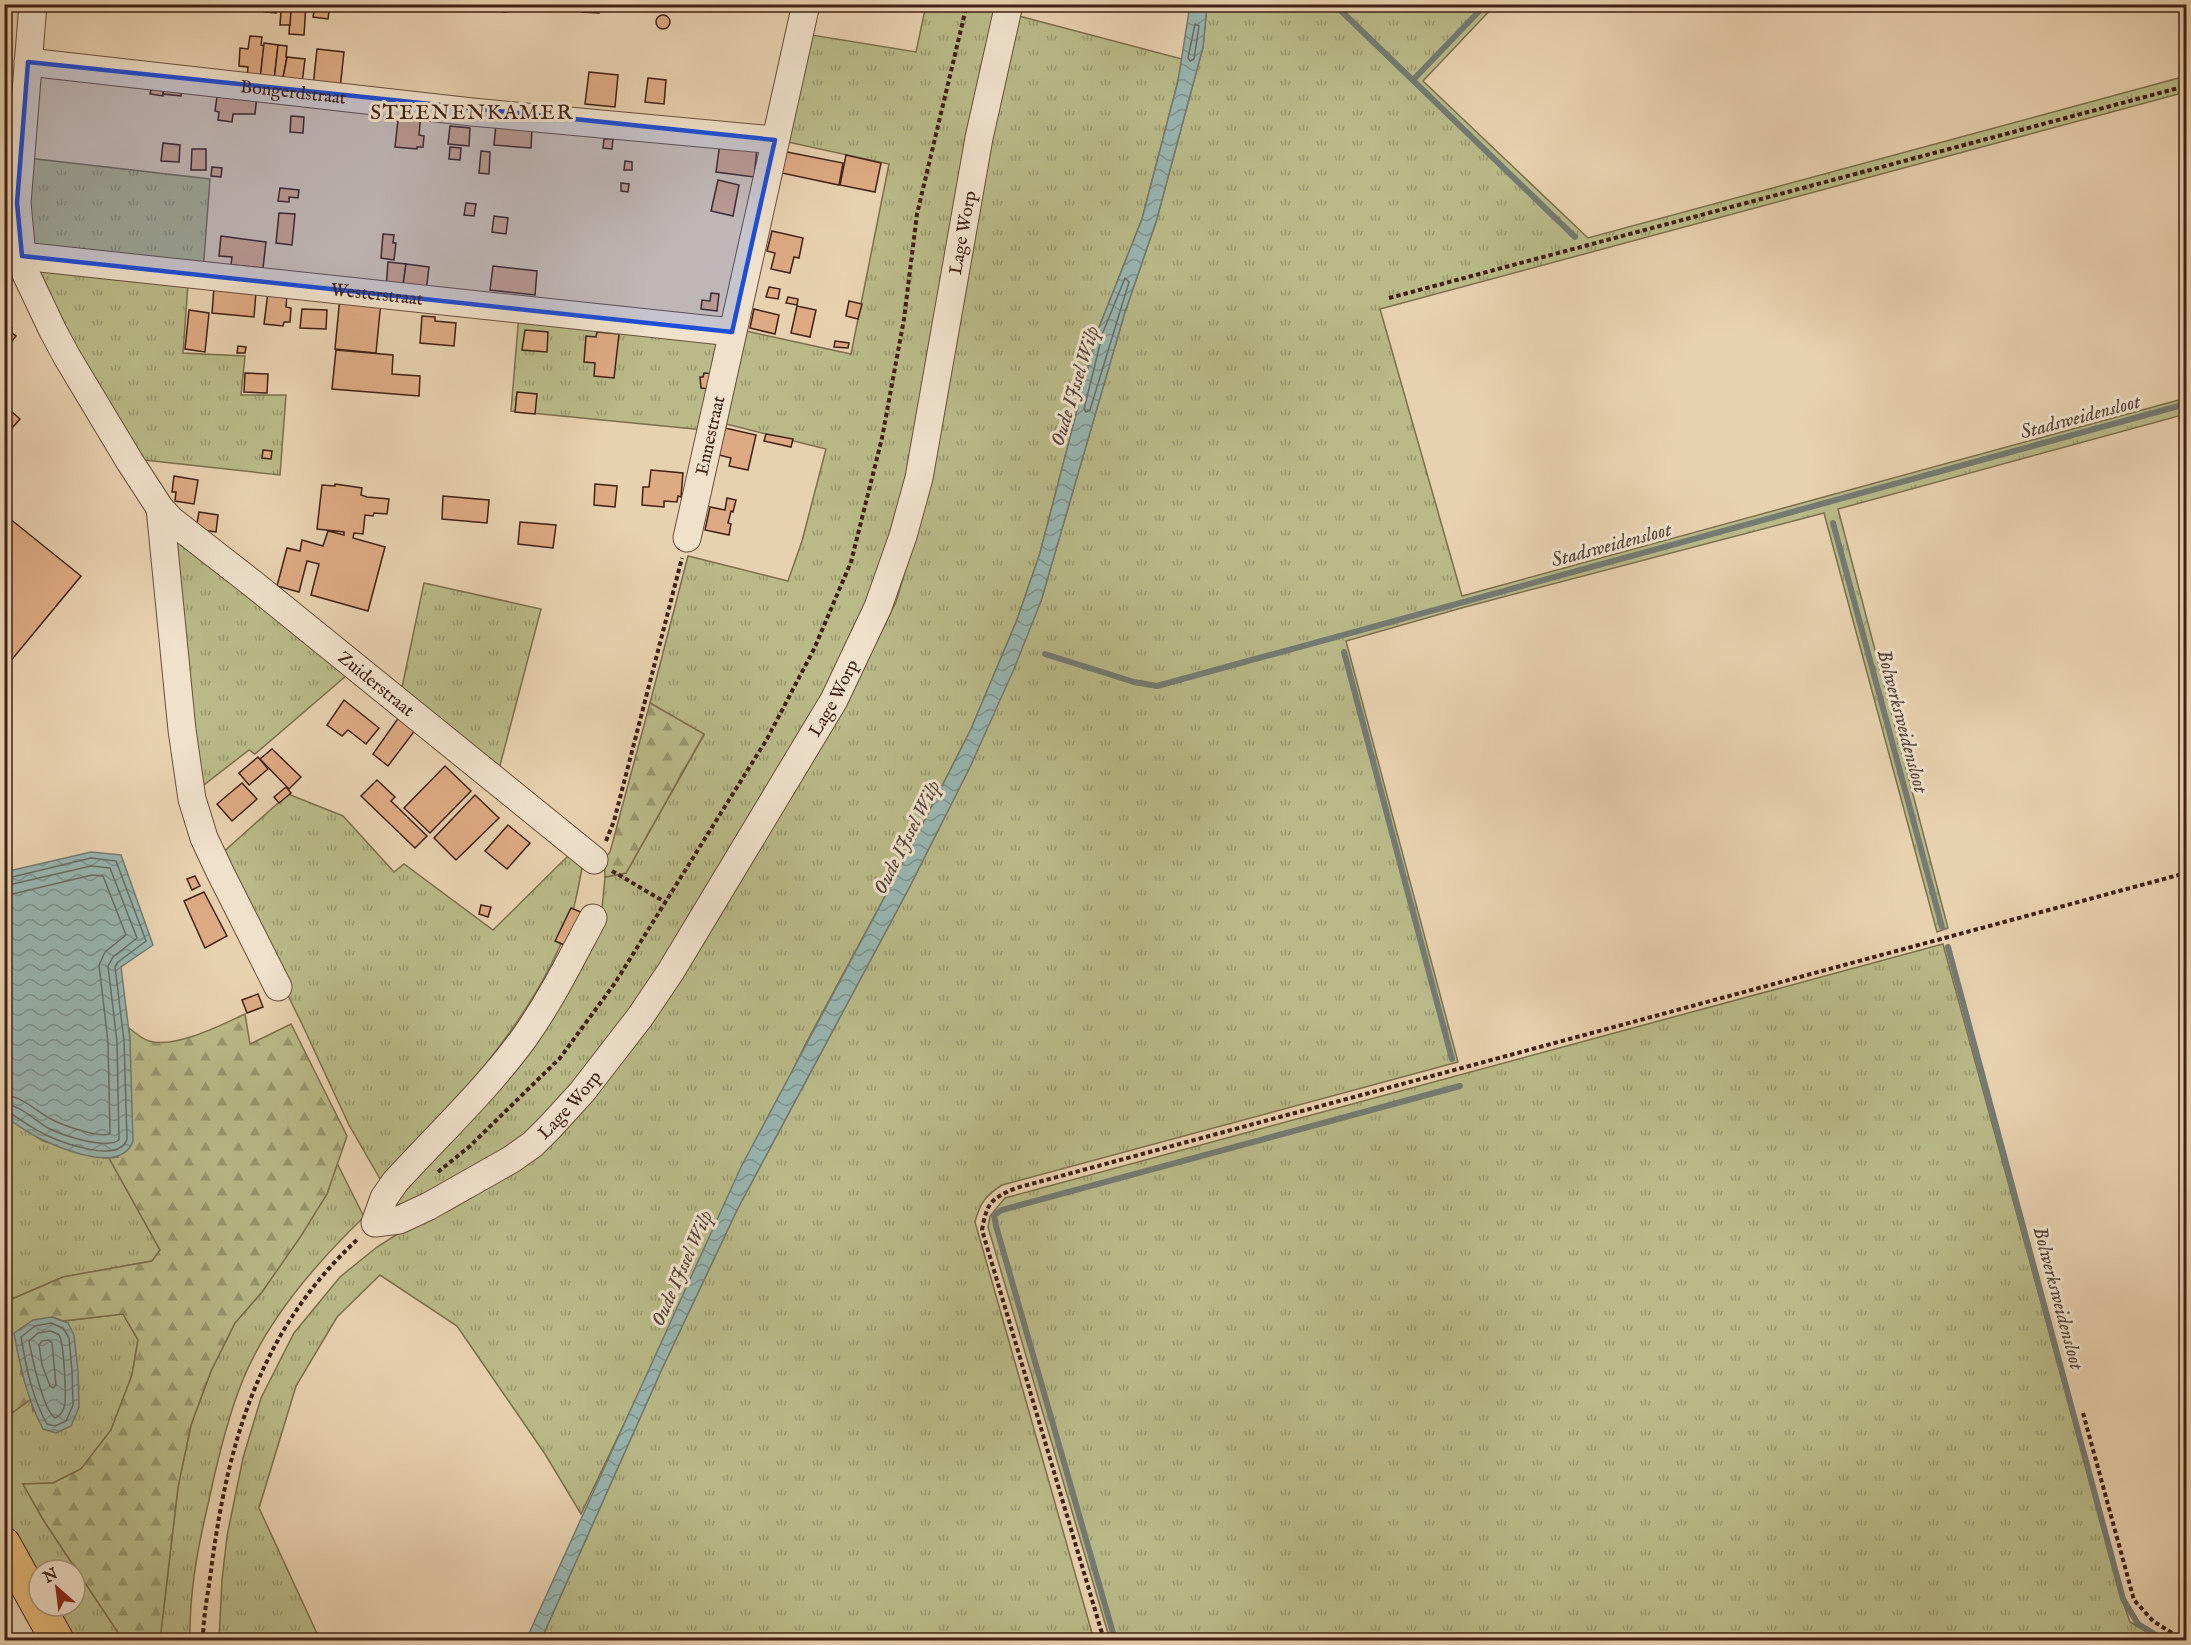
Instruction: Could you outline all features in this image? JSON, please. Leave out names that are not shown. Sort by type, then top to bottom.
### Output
[{"type":"main road","points":[[4,1544],[57,1641]]},
{"type":"street","name":"Zuiderstraat","points":[[33,4],[11,209],[21,256],[26,274],[53,332],[160,508],[171,520],[594,860]]},
{"type":"street","name":"Ennestraat","points":[[687,538],[806,4]]},
{"type":"street","name":"Lage Worp","points":[[375,1223],[399,1220],[429,1206],[512,1159],[533,1144],[582,1092],[640,1017],[664,980],[834,700],[878,607],[903,536],[919,478],[979,138],[1009,4]]},
{"type":"street","name":"Bongerdstraat","points":[[28,62],[472,112],[775,140]]},
{"type":"street","name":"Westerstraat","points":[[21,256],[732,332]]},
{"type":"street","name":"Zuiderstraat","points":[[160,508],[182,730],[192,800],[204,838],[278,987]]},
{"type":"street","points":[[375,1223],[384,1198],[395,1182],[497,1072],[523,1039],[545,1007],[593,918]]},
{"type":"path","points":[[436,1174],[470,1146],[560,1058],[615,983],[766,739],[814,649],[851,562],[882,438],[904,319],[917,214],[967,4]]},
{"type":"path","points":[[1389,298],[2187,86]]},
{"type":"path","points":[[665,903],[594,860],[607,840],[614,821],[687,538]]},
{"type":"path","points":[[1104,1641],[982,1230],[986,1210],[998,1196],[1016,1188],[2187,873]]},
{"type":"path","points":[[203,1641],[218,1520],[233,1454],[253,1388],[280,1335],[304,1297],[336,1259],[375,1223]]},
{"type":"path","points":[[2083,1413],[2134,1600],[2153,1621],[2183,1641]]},
{"type":"highlighted area","points":[[28,62],[775,140],[732,332],[22,256],[17,203]]},
{"type":"green space","points":[[926,5],[999,5],[915,460],[866,607],[821,699],[664,960],[577,1086],[516,1150],[397,1210],[390,1202],[563,986],[602,908],[605,877],[626,873],[704,735],[650,703],[688,556],[788,581],[802,541],[826,449],[718,422],[737,329],[851,354],[889,164],[783,141],[806,34],[916,52]]},
{"type":"green space","points":[[1207,5],[1495,5],[1423,81],[1588,238],[2186,76],[2186,92],[1380,309],[1462,596],[2186,398],[2186,414],[1838,509],[1948,928],[1937,932],[1824,513],[1465,607],[1346,641],[1458,1062],[1002,1185],[984,1200],[975,1222],[1094,1640],[541,1640],[661,1371],[738,1208],[908,890],[970,767],[1041,601],[1125,312],[1156,222],[1203,47]]},
{"type":"green space","points":[[1019,16],[1182,59],[1142,219],[1098,330],[1040,553],[1017,620],[971,729],[906,857],[805,1045],[581,1514],[545,1454],[457,1326],[380,1275],[337,1317],[296,1386],[259,1508],[320,1640],[219,1640],[227,1536],[243,1458],[261,1398],[294,1333],[340,1277],[377,1247],[396,1235],[450,1210],[510,1175],[556,1137],[859,675],[896,602],[922,515],[984,169]]},
{"type":"green space","points":[[28,158],[210,179],[203,272],[40,255],[27,236]]},
{"type":"green space","points":[[33,266],[188,284],[183,353],[245,356],[241,395],[286,395],[280,475],[135,459]]},
{"type":"green space","points":[[519,314],[721,342],[704,430],[511,411]]},
{"type":"green space","points":[[169,539],[210,556],[354,669],[255,754],[249,750],[196,791]]},
{"type":"green space","points":[[424,583],[541,609],[498,773],[401,692]]},
{"type":"green space","points":[[650,703],[704,734],[626,873],[605,877],[604,859],[610,852]]},
{"type":"green space","points":[[288,794],[343,816],[394,872],[404,864],[493,930],[568,856],[582,868],[571,917],[556,954],[515,1025],[464,1091],[383,1184],[349,1125],[219,856]]},
{"type":"green space","points":[[1943,944],[2122,1599],[2130,1622],[2160,1640],[1110,1640],[988,1227],[990,1216],[1005,1198]]},
{"type":"green space","points":[[245,1014],[250,1044],[291,1024],[347,1136],[327,1194],[262,1292],[235,1323],[211,1371],[191,1425],[178,1487],[160,1640],[123,1640],[87,1586],[87,1558],[69,1558],[23,1484],[53,1483],[81,1469],[111,1430],[132,1375],[138,1340],[123,1314],[63,1321],[52,1317],[21,1371],[31,1399],[5,1418],[5,1302],[63,1277],[152,1261],[160,1250],[109,1158],[118,1157],[130,1040],[129,1028],[149,1041],[160,1043],[184,1039]]},
{"type":"green space","points":[[5,1116],[43,1141],[109,1158],[160,1250],[152,1261],[63,1277],[5,1302]]},
{"type":"green space","points":[[337,1163],[364,1217],[296,1291],[255,1354],[233,1406],[212,1485],[195,1570],[190,1640],[160,1640],[178,1487],[191,1425],[211,1371],[235,1323],[262,1292],[327,1194]]},
{"type":"green space","points":[[123,1314],[138,1340],[132,1375],[111,1430],[81,1469],[53,1483],[23,1484],[69,1558],[27,1558],[27,1563],[5,1525],[4,1418],[31,1399],[33,1411],[68,1323],[63,1321]]},
{"type":"green space","points":[[87,1586],[123,1640],[73,1640],[59,1618],[87,1618]]},
{"type":"water","points":[[1190,5],[1207,5],[1203,47],[1156,222],[1125,312],[1041,601],[1014,669],[970,767],[908,890],[738,1208],[661,1371],[541,1640],[526,1640],[741,1167],[906,857],[971,729],[1017,620],[1040,553],[1098,330],[1142,219],[1178,81]]},
{"type":"water","points":[[91,852],[121,855],[153,945],[121,967],[130,1040],[133,1141],[127,1151],[118,1156],[106,1158],[80,1154],[40,1139],[4,1116],[5,875],[9,871]]},
{"type":"water","points":[[52,1317],[68,1323],[74,1335],[78,1371],[79,1407],[71,1426],[56,1433],[43,1429],[37,1418],[25,1382],[14,1333],[33,1320]]},
{"type":"building","points":[[253,4],[268,4],[267,12],[252,10]]},
{"type":"building","points":[[268,4],[276,4],[276,13],[267,12]]},
{"type":"building","points":[[291,4],[306,4],[304,35],[289,34]]},
{"type":"building","points":[[315,4],[330,4],[328,19],[313,17]]},
{"type":"building","points":[[490,4],[507,4],[506,12],[489,10]]},
{"type":"building","points":[[582,4],[599,4],[599,13],[582,12]]},
{"type":"building","points":[[281,10],[291,11],[290,25],[280,25]]},
{"type":"building","points":[[663,15],[668,17],[670,22],[668,27],[663,29],[658,27],[656,22],[658,17]]},
{"type":"building","points":[[250,36],[262,37],[261,45],[264,46],[260,80],[247,78],[248,67],[239,66],[240,48],[248,49]]},
{"type":"building","points":[[264,43],[278,45],[274,81],[260,80]]},
{"type":"building","points":[[278,45],[287,46],[287,57],[283,78],[274,81]]},
{"type":"building","points":[[317,49],[344,52],[340,89],[313,86]]},
{"type":"building","points":[[287,57],[305,59],[302,83],[283,78]]},
{"type":"building","points":[[589,72],[618,75],[615,107],[585,104]]},
{"type":"building","points":[[648,78],[666,80],[664,104],[645,102]]},
{"type":"building","points":[[152,85],[164,87],[163,96],[150,94]]},
{"type":"building","points":[[164,87],[182,89],[181,96],[163,94]]},
{"type":"building","points":[[218,90],[257,95],[255,114],[233,114],[232,122],[218,120],[219,112],[215,111]]},
{"type":"building","points":[[399,111],[421,113],[419,135],[424,136],[423,147],[417,147],[417,149],[395,147]]},
{"type":"building","points":[[291,116],[304,117],[303,133],[290,132]]},
{"type":"building","points":[[496,124],[532,127],[531,148],[494,145]]},
{"type":"building","points":[[450,126],[470,128],[469,146],[448,144]]},
{"type":"building","points":[[604,139],[613,139],[612,149],[603,148]]},
{"type":"building","points":[[163,143],[180,145],[179,162],[161,161]]},
{"type":"building","points":[[720,143],[757,148],[754,177],[716,172]]},
{"type":"building","points":[[450,147],[461,148],[460,160],[449,159]]},
{"type":"building","points":[[192,149],[206,149],[206,170],[191,170]]},
{"type":"building","points":[[481,151],[490,152],[489,174],[479,173]]},
{"type":"building","points":[[782,151],[843,163],[839,185],[777,172]]},
{"type":"building","points":[[846,155],[881,163],[875,192],[840,185]]},
{"type":"building","points":[[625,161],[632,162],[632,170],[624,170]]},
{"type":"building","points":[[212,167],[222,168],[221,177],[211,176]]},
{"type":"building","points":[[718,180],[739,185],[733,216],[711,211]]},
{"type":"building","points":[[621,183],[629,184],[628,192],[621,191]]},
{"type":"building","points":[[280,188],[299,190],[298,198],[289,197],[289,202],[278,201]]},
{"type":"building","points":[[466,203],[476,204],[474,216],[464,215]]},
{"type":"building","points":[[279,213],[295,214],[292,245],[276,243]]},
{"type":"building","points":[[494,216],[508,218],[506,234],[492,232]]},
{"type":"building","points":[[772,231],[803,238],[799,258],[794,257],[790,273],[771,269],[775,253],[767,251]]},
{"type":"building","points":[[383,234],[394,235],[393,243],[396,243],[394,260],[381,258]]},
{"type":"building","points":[[221,236],[266,242],[263,268],[231,265],[232,257],[219,256]]},
{"type":"building","points":[[388,262],[406,264],[402,292],[386,289]]},
{"type":"building","points":[[406,264],[429,267],[426,292],[402,292]]},
{"type":"building","points":[[493,266],[537,271],[535,295],[490,290]]},
{"type":"building","points":[[769,287],[780,289],[778,299],[766,297]]},
{"type":"building","points":[[214,288],[256,292],[254,317],[212,313]]},
{"type":"building","points":[[268,292],[287,294],[286,307],[291,308],[290,322],[284,322],[283,326],[264,324]]},
{"type":"building","points":[[711,293],[719,294],[717,311],[701,309],[702,300],[710,301]]},
{"type":"building","points":[[340,297],[381,301],[376,353],[335,349]]},
{"type":"building","points":[[788,297],[798,299],[797,305],[786,303]]},
{"type":"building","points":[[849,301],[862,304],[858,319],[846,316]]},
{"type":"building","points":[[797,306],[816,310],[810,337],[791,333]]},
{"type":"building","points":[[302,309],[327,310],[326,329],[300,328]]},
{"type":"building","points":[[754,309],[779,315],[775,334],[750,328]]},
{"type":"building","points":[[189,310],[209,313],[205,352],[185,349]]},
{"type":"building","points":[[422,316],[435,317],[435,321],[456,323],[454,346],[420,343]]},
{"type":"building","points":[[4,322],[12,328],[9,331],[16,336],[9,345],[4,341]]},
{"type":"building","points":[[525,330],[548,332],[547,352],[522,350]]},
{"type":"building","points":[[597,332],[619,334],[614,378],[594,376],[595,363],[584,362],[586,336],[596,337]]},
{"type":"building","points":[[835,341],[849,343],[848,348],[834,347]]},
{"type":"building","points":[[238,346],[246,347],[245,353],[237,353]]},
{"type":"building","points":[[336,350],[393,355],[392,374],[420,376],[419,396],[332,389]]},
{"type":"building","points":[[245,373],[268,374],[267,393],[244,392]]},
{"type":"building","points":[[704,373],[714,374],[711,389],[701,388],[700,377],[703,377]]},
{"type":"building","points":[[517,392],[537,394],[535,414],[515,412]]},
{"type":"building","points":[[12,412],[20,419],[12,428],[4,422]]},
{"type":"building","points":[[725,428],[756,435],[748,470],[729,466],[731,458],[719,455]]},
{"type":"building","points":[[766,434],[793,439],[791,447],[764,441]]},
{"type":"building","points":[[263,450],[272,451],[271,459],[262,458]]},
{"type":"building","points":[[651,470],[683,473],[681,497],[678,496],[677,502],[664,501],[664,507],[642,505],[643,487],[649,487]]},
{"type":"building","points":[[174,476],[198,480],[194,504],[175,501],[176,492],[172,492]]},
{"type":"building","points":[[335,484],[362,488],[361,495],[367,497],[389,499],[387,514],[365,515],[363,534],[354,533],[353,538],[385,547],[368,611],[311,595],[319,564],[307,561],[299,592],[277,586],[287,548],[300,551],[302,540],[323,546],[328,531],[344,535],[344,532],[317,529],[322,485],[335,486]]},
{"type":"building","points":[[595,484],[617,486],[615,507],[594,505]]},
{"type":"building","points":[[443,496],[489,500],[487,523],[442,519]]},
{"type":"building","points":[[727,498],[736,500],[728,523],[731,524],[729,535],[705,530],[710,507],[725,510]]},
{"type":"building","points":[[199,512],[218,515],[216,532],[196,529]]},
{"type":"building","points":[[4,514],[81,576],[4,669]]},
{"type":"building","points":[[520,522],[556,525],[553,548],[518,544]]},
{"type":"building","points":[[344,700],[379,728],[366,744],[348,730],[342,736],[327,725]]},
{"type":"building","points":[[399,717],[416,729],[388,766],[373,754]]},
{"type":"building","points":[[272,749],[301,777],[289,789],[260,759]]},
{"type":"building","points":[[258,757],[268,769],[249,785],[239,773]]},
{"type":"building","points":[[445,766],[471,791],[430,833],[404,808]]},
{"type":"building","points":[[377,780],[395,797],[391,801],[427,836],[415,848],[361,796]]},
{"type":"building","points":[[242,783],[257,799],[232,821],[217,804]]},
{"type":"building","points":[[286,787],[291,793],[279,803],[274,797]]},
{"type":"building","points":[[475,795],[499,818],[456,860],[434,838]]},
{"type":"building","points":[[508,825],[530,843],[507,869],[485,851]]},
{"type":"building","points":[[195,876],[200,886],[192,890],[187,879]]},
{"type":"building","points":[[204,892],[227,936],[205,948],[184,901]]},
{"type":"building","points":[[481,905],[491,907],[488,917],[479,914]]},
{"type":"building","points":[[571,908],[583,913],[567,946],[555,941]]},
{"type":"building","points":[[258,994],[263,1007],[247,1013],[242,1000]]},
{"type":"waterway","points":[[1334,4],[1575,237]]},
{"type":"waterway","points":[[1413,80],[1486,4]]},
{"type":"waterway","name":"Stadsweidensloot","points":[[1045,654],[1134,682],[1157,686],[2186,404]]},
{"type":"waterway","name":"Bolwerksweidensloot","points":[[1833,523],[1942,927]]},
{"type":"waterway","points":[[1344,652],[1452,1059]]},
{"type":"waterway","name":"Bolwerksweidensloot","points":[[1948,947],[2123,1599],[2138,1624],[2164,1640]]},
{"type":"waterway","points":[[1115,1640],[994,1215],[1002,1210],[1460,1086]]},
{"type":"district","name":"STEENENKAMER","points":[[472,112]]},
{"type":"water label","name":"Oude IJssel Wilp","points":[[1074,386]]},
{"type":"water label","name":"Oude IJssel Wilp","points":[[906,837]]},
{"type":"water label","name":"Oude IJssel Wilp","points":[[681,1268]]}]
